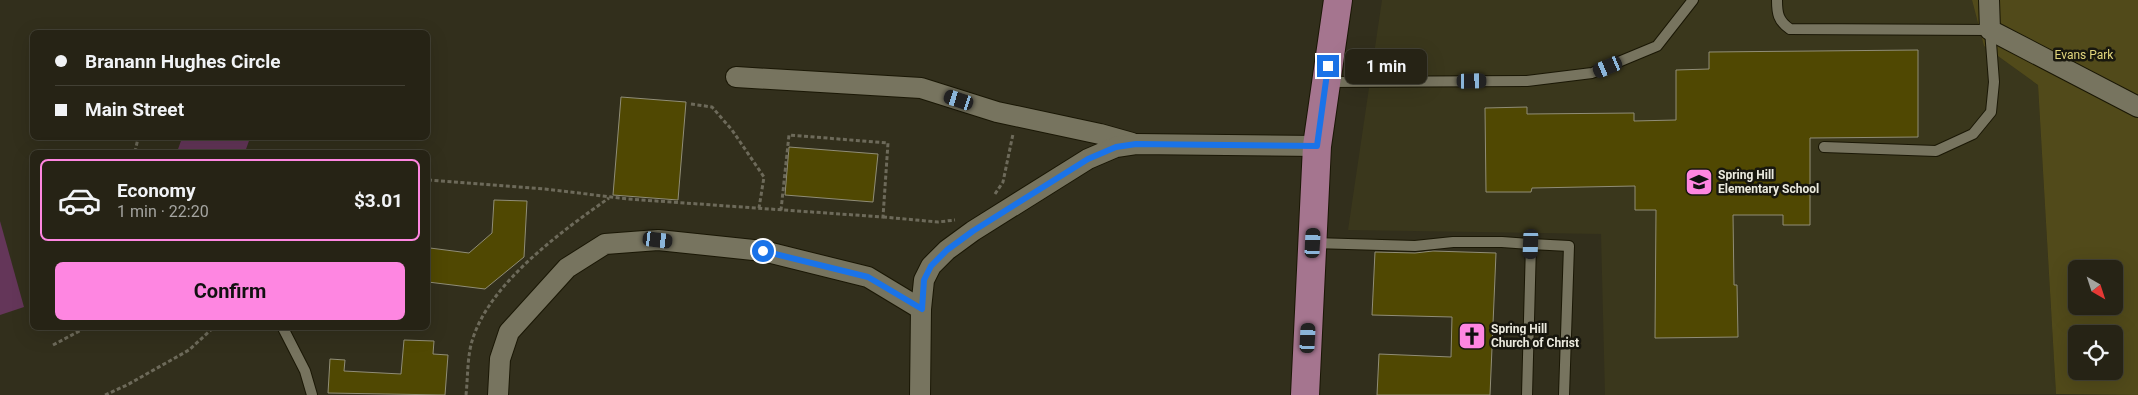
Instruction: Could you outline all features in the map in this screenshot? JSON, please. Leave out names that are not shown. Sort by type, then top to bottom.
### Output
[{"type":"main road","points":[[1305,395],[1317,146],[1338,0]]},
{"type":"street","points":[[1989,0],[1990,30],[2138,107]]},
{"type":"street","points":[[736,77],[921,88],[996,112],[1100,134],[1136,144]]},
{"type":"street","points":[[920,395],[924,280],[931,266],[947,250],[973,231],[1088,159],[1116,147],[1136,144],[1317,146]]},
{"type":"street","points":[[498,395],[500,359],[509,332],[567,268],[605,244],[658,240],[763,251],[868,277],[922,309]]},
{"type":"lane","points":[[1326,82],[1527,81],[1592,73],[1657,46],[1693,0]]},
{"type":"lane","points":[[1777,0],[1777,14],[1783,24],[1790,29],[1990,30],[1994,82],[1991,112],[1973,134],[1936,151],[1824,147]]},
{"type":"lane","points":[[1313,243],[1415,246],[1453,242],[1502,242],[1569,246],[1564,395]]},
{"type":"lane","points":[[1527,395],[1531,244]]},
{"type":"lane","points":[[284,330],[305,371],[312,395]]},
{"type":"path","points":[[691,104],[712,107],[732,130],[764,177],[759,208]]},
{"type":"path","points":[[990,202],[1003,182],[1014,128]]},
{"type":"path","points":[[781,210],[789,135],[888,144],[883,217]]},
{"type":"path","points":[[430,180],[545,189],[610,197],[938,222],[960,218]]},
{"type":"path","points":[[466,395],[472,340],[482,317],[494,298],[547,243],[610,197]]},
{"type":"path","points":[[53,345],[81,330]]},
{"type":"path","points":[[104,395],[127,385],[189,350],[211,330]]},
{"type":"shaded area","name":"Spring Hill Elementary School","points":[[1382,0],[1972,0],[1984,46],[2038,85],[2056,394],[1605,395],[1601,234],[1348,230]]},
{"type":"shaded area","points":[[181,140],[249,140],[246,150],[178,150]]},
{"type":"shaded area","points":[[0,221],[24,307],[0,315]]},
{"type":"green space","name":"Evans Park","points":[[1972,0],[2138,0],[2138,395],[2056,394],[2038,85],[1984,46]]},
{"type":"building","points":[[1918,50],[1918,137],[1810,138],[1810,225],[1783,225],[1783,215],[1733,215],[1734,285],[1737,285],[1738,337],[1655,338],[1656,210],[1635,210],[1635,186],[1532,188],[1531,192],[1486,192],[1485,108],[1527,107],[1527,114],[1634,113],[1634,121],[1676,120],[1676,70],[1709,69],[1709,52]]},
{"type":"building","points":[[621,97],[686,102],[678,200],[613,195]]},
{"type":"building","points":[[789,147],[878,154],[873,202],[785,195]]},
{"type":"building","points":[[494,200],[527,201],[524,257],[485,289],[430,282],[430,248],[469,253],[492,233]]},
{"type":"building","name":"Spring Hill Church of Christ","points":[[1433,251],[1496,253],[1490,395],[1377,395],[1379,354],[1451,357],[1452,317],[1372,315],[1375,252],[1415,253]]},
{"type":"building","points":[[404,340],[434,341],[433,354],[448,355],[445,395],[328,393],[330,359],[345,360],[344,371],[401,374]]},
{"type":"place","name":"Spring Hill Elementary School","points":[[1699,182]]},
{"type":"place","name":"Spring Hill Church of Christ","points":[[1472,336]]},
{"type":"route","points":[[763,251],[868,277],[922,309],[924,280],[931,266],[947,250],[973,231],[1088,159],[1116,147],[1136,144],[1317,146],[1328,66]]}]
